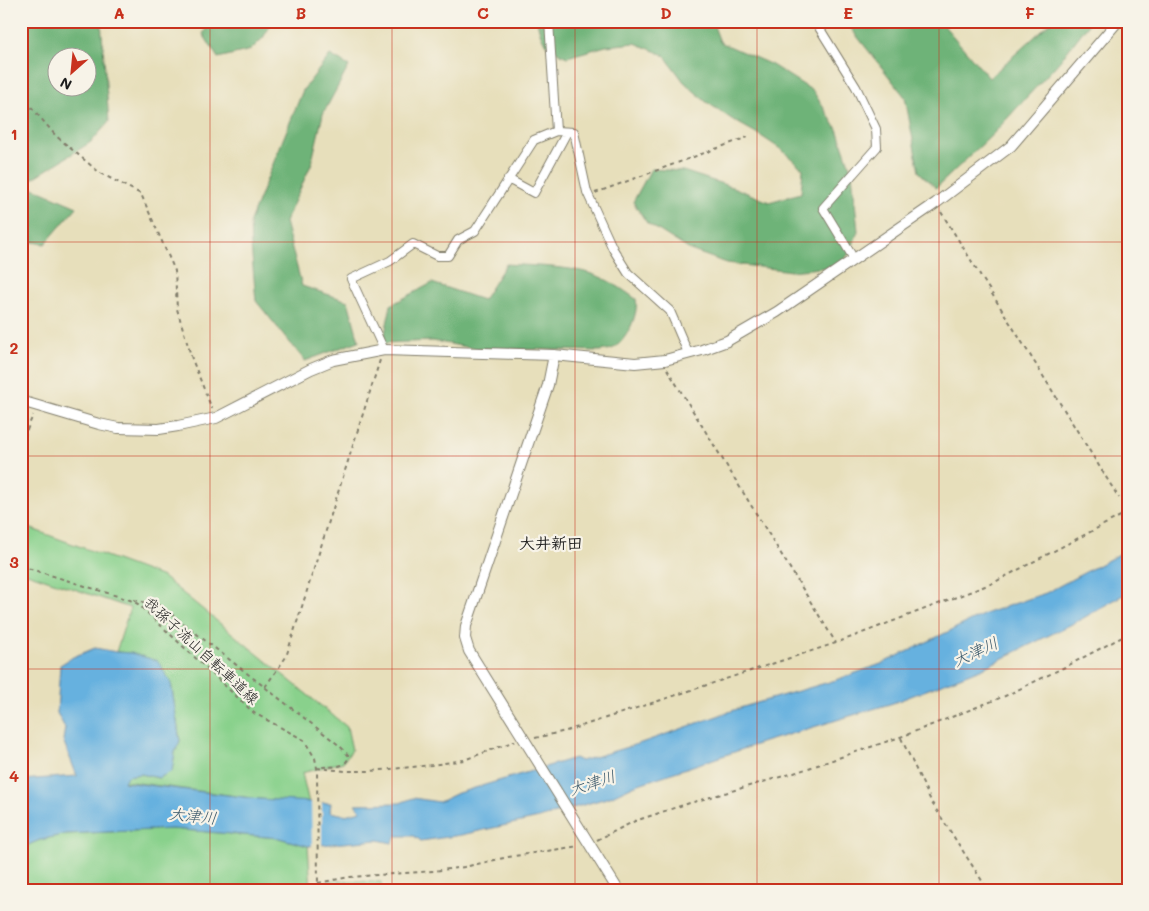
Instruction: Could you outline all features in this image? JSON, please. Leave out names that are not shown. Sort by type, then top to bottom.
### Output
[{"type":"street","points":[[549,21],[556,131]]},
{"type":"street","points":[[815,21],[856,87],[876,129],[877,147],[823,208],[854,259]]},
{"type":"street","points":[[21,401],[78,419],[118,428],[159,429],[216,418],[332,360],[384,350],[554,356],[635,363],[665,360],[727,341],[752,328],[936,203],[1011,146],[1118,21]]},
{"type":"street","points":[[384,350],[351,279],[390,261],[414,244],[437,256],[448,256],[458,240],[475,231],[534,140],[556,131],[574,132],[588,195],[613,249],[628,273],[670,311],[688,353]]},
{"type":"street","points":[[508,179],[534,193],[567,132]]},
{"type":"street","points":[[554,356],[548,385],[466,626],[465,638],[469,651],[618,890]]},
{"type":"path","points":[[21,95],[56,136],[85,161],[100,173],[141,194],[175,271],[177,309],[192,359],[216,418]]},
{"type":"path","points":[[588,195],[748,137]]},
{"type":"path","points":[[936,203],[1119,498]]},
{"type":"path","points":[[265,687],[286,657],[384,350]]},
{"type":"path","points":[[665,360],[667,368],[836,643]]},
{"type":"path","points":[[21,444],[37,406]]},
{"type":"path","points":[[317,768],[371,771],[432,766],[464,760],[518,740],[566,731],[836,643],[993,583],[1128,512]]},
{"type":"path","name":"我孫子流山自転車道線","points":[[21,566],[130,600],[145,610],[254,713],[304,740],[315,758],[317,768]]},
{"type":"path","points":[[130,600],[161,606],[340,746],[350,756],[348,762],[344,765],[317,768]]},
{"type":"path","points":[[318,883],[350,877],[444,870],[508,857],[589,844],[635,821],[794,773],[900,737],[1005,696],[1066,667],[1128,634]]},
{"type":"path","points":[[900,737],[932,803],[988,890]]},
{"type":"path","points":[[317,768],[318,890]]},
{"type":"green space","points":[[21,21],[101,21],[109,122],[91,142],[24,184],[77,207],[45,244],[21,240]]},
{"type":"green space","points":[[211,21],[273,21],[263,38],[251,50],[218,58],[203,34]]},
{"type":"green space","points":[[537,21],[712,21],[720,42],[772,65],[813,91],[837,129],[852,173],[858,231],[851,251],[839,266],[791,271],[727,263],[690,250],[647,223],[633,202],[651,169],[683,171],[735,188],[769,202],[801,193],[803,169],[782,150],[705,101],[684,82],[664,55],[635,43],[606,46],[567,57],[546,44]]},
{"type":"green space","points":[[845,21],[940,21],[989,78],[1052,21],[1091,21],[1059,62],[993,134],[936,188],[919,172],[905,97]]},
{"type":"green space","points":[[330,55],[349,66],[323,114],[311,165],[285,222],[302,286],[348,301],[359,341],[305,361],[256,301],[250,221],[303,90]]},
{"type":"green space","points":[[506,264],[572,269],[604,279],[636,299],[636,312],[631,327],[623,340],[612,349],[600,351],[472,348],[433,341],[383,343],[391,305],[432,283],[483,300]]},
{"type":"green space","points":[[21,525],[163,577],[347,727],[352,750],[343,762],[302,773],[309,803],[259,799],[123,781],[127,776],[141,774],[158,778],[172,771],[175,752],[180,741],[171,683],[131,653],[116,652],[130,608],[21,571]]},
{"type":"green space","points":[[172,829],[279,838],[308,846],[311,888],[330,880],[381,882],[382,890],[21,890],[21,848],[40,840],[66,834]]},
{"type":"water","name":"大津川","points":[[1128,547],[1128,592],[1080,620],[983,668],[893,703],[764,742],[633,786],[610,797],[539,818],[461,835],[421,841],[414,836],[396,836],[392,843],[378,840],[308,846],[279,838],[172,829],[66,834],[40,840],[21,848],[21,780],[77,776],[63,740],[65,728],[57,713],[60,665],[73,657],[95,648],[131,653],[158,661],[171,683],[180,741],[175,752],[172,771],[159,778],[141,774],[127,776],[124,782],[259,799],[331,803],[330,812],[345,815],[361,811],[355,804],[400,803],[413,798],[439,802],[458,793],[575,758],[581,761],[641,743],[743,707],[836,680],[881,664],[987,613],[1046,593],[1127,550]]},
{"type":"pier","points":[[311,800],[322,801],[322,847],[312,848]]},
{"type":"district","name":"大井新田","points":[[551,542]]}]
